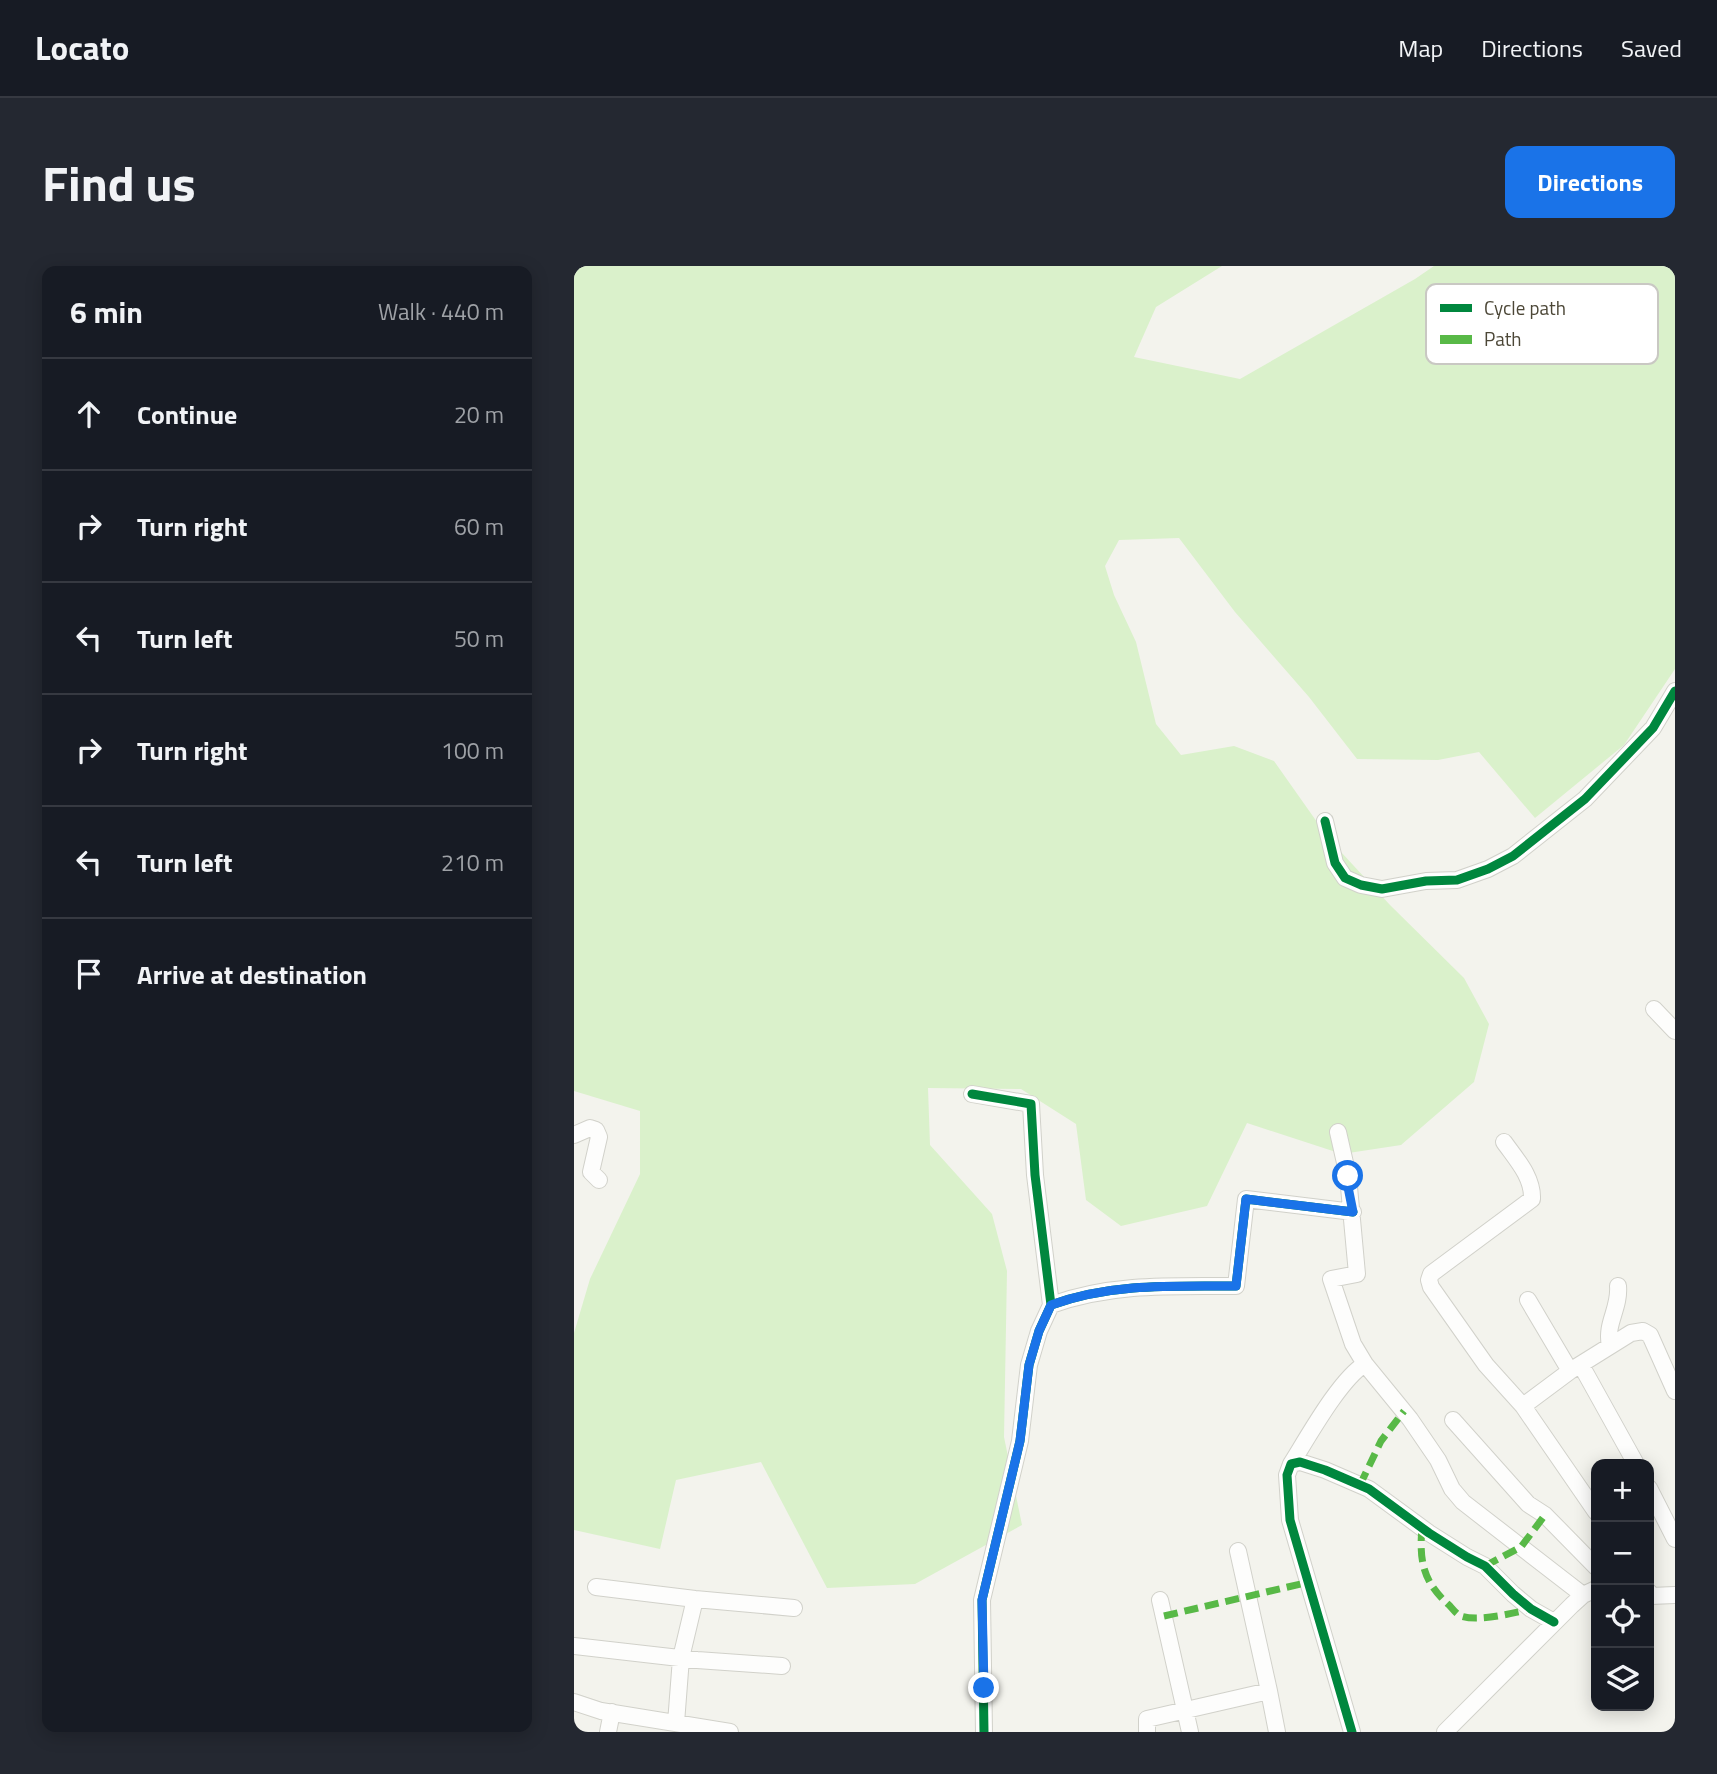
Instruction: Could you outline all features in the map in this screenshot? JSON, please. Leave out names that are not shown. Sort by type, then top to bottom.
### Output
[{"type":"street","points":[[1325,821],[1335,863],[1345,878],[1361,886],[1382,889],[1426,881],[1457,880],[1488,869],[1513,856],[1585,799],[1654,728],[1675,691]]},
{"type":"street","points":[[1654,1009],[1675,1031]]},
{"type":"street","points":[[972,1094],[1031,1104],[1035,1175],[1051,1305],[1039,1331],[1029,1365],[1020,1441],[982,1600],[984,1732]]},
{"type":"street","points":[[574,1135],[590,1128],[596,1130],[599,1138],[591,1172],[599,1180]]},
{"type":"street","points":[[1338,1132],[1345,1154],[1353,1212],[1357,1274],[1331,1279],[1353,1344],[1410,1419],[1438,1460],[1452,1489],[1463,1502],[1590,1592],[1554,1622],[1445,1732]]},
{"type":"street","points":[[1504,1142],[1524,1170],[1532,1188],[1532,1199],[1431,1274],[1429,1280],[1431,1287],[1486,1365],[1522,1406],[1591,1505]]},
{"type":"street","points":[[1051,1305],[1105,1290],[1146,1286],[1236,1286],[1246,1199],[1353,1212]]},
{"type":"street","points":[[1610,1346],[1607,1334],[1619,1301],[1618,1286]]},
{"type":"street","points":[[1528,1300],[1576,1368],[1633,1459]]},
{"type":"street","points":[[1522,1406],[1610,1346],[1631,1334],[1643,1331],[1650,1335],[1675,1391]]},
{"type":"street","points":[[1352,1732],[1290,1520],[1287,1475],[1291,1464],[1343,1385],[1366,1364]]},
{"type":"street","points":[[1453,1420],[1528,1504],[1545,1515],[1591,1562]]},
{"type":"street","points":[[1291,1464],[1300,1462],[1325,1470],[1369,1489],[1429,1532],[1485,1566],[1522,1602],[1554,1622]]},
{"type":"street","points":[[1654,1498],[1675,1539]]},
{"type":"street","points":[[1238,1551],[1277,1732]]},
{"type":"street","points":[[596,1587],[794,1608]]},
{"type":"street","points":[[1654,1595],[1675,1595]]},
{"type":"street","points":[[669,1726],[695,1599]]},
{"type":"street","points":[[1160,1600],[1190,1732]]},
{"type":"street","points":[[574,1646],[782,1666]]},
{"type":"street","points":[[1147,1732],[1147,1719],[1269,1691]]},
{"type":"street","points":[[574,1702],[669,1726],[730,1732]]},
{"type":"street","points":[[608,1732],[612,1712]]},
{"type":"green space","points":[[574,266],[1222,266],[1156,307],[1134,357],[1240,379],[1434,266],[1675,266],[1675,669],[1624,745],[1535,818],[1479,752],[1438,760],[1357,759],[1309,697],[1235,612],[1179,538],[1119,540],[1105,566],[1114,595],[1136,642],[1156,724],[1181,755],[1234,746],[1274,761],[1329,839],[1390,905],[1464,978],[1489,1024],[1474,1082],[1401,1145],[1342,1154],[1247,1123],[1207,1206],[1121,1226],[1086,1200],[1076,1124],[1021,1089],[928,1088],[930,1145],[992,1214],[1007,1271],[1004,1437],[1022,1525],[915,1584],[827,1588],[761,1462],[676,1480],[660,1549],[574,1530],[574,1333],[590,1279],[640,1174],[640,1111],[574,1091]]},
{"type":"marked path","points":[[1360,1485],[1381,1441],[1404,1411]]},
{"type":"marked path","points":[[1485,1566],[1521,1547],[1545,1515]]},
{"type":"marked path","points":[[1422,1527],[1422,1561],[1428,1579],[1458,1614],[1468,1618],[1486,1617],[1531,1609]]},
{"type":"marked path","points":[[1164,1616],[1309,1582]]},
{"type":"cycle path","points":[[1325,821],[1335,863],[1345,878],[1361,885],[1382,889],[1426,881],[1457,880],[1488,869],[1513,856],[1585,799],[1653,728],[1675,691]]},
{"type":"cycle path","points":[[972,1094],[1031,1104],[1035,1175],[1051,1305],[1120,1289],[1236,1286],[1246,1199],[1353,1212]]},
{"type":"cycle path","points":[[984,1732],[982,1600],[1020,1441],[1029,1365],[1039,1331],[1051,1305]]},
{"type":"cycle path","points":[[1352,1732],[1290,1520],[1287,1475],[1291,1464],[1300,1462],[1325,1470],[1369,1489],[1429,1533],[1485,1566],[1531,1609],[1554,1622]]},
{"type":"route","points":[[984,1688],[982,1600],[1020,1441],[1029,1365],[1039,1331],[1051,1305],[1105,1290],[1146,1286],[1236,1286],[1246,1199],[1353,1212],[1348,1176]]}]
